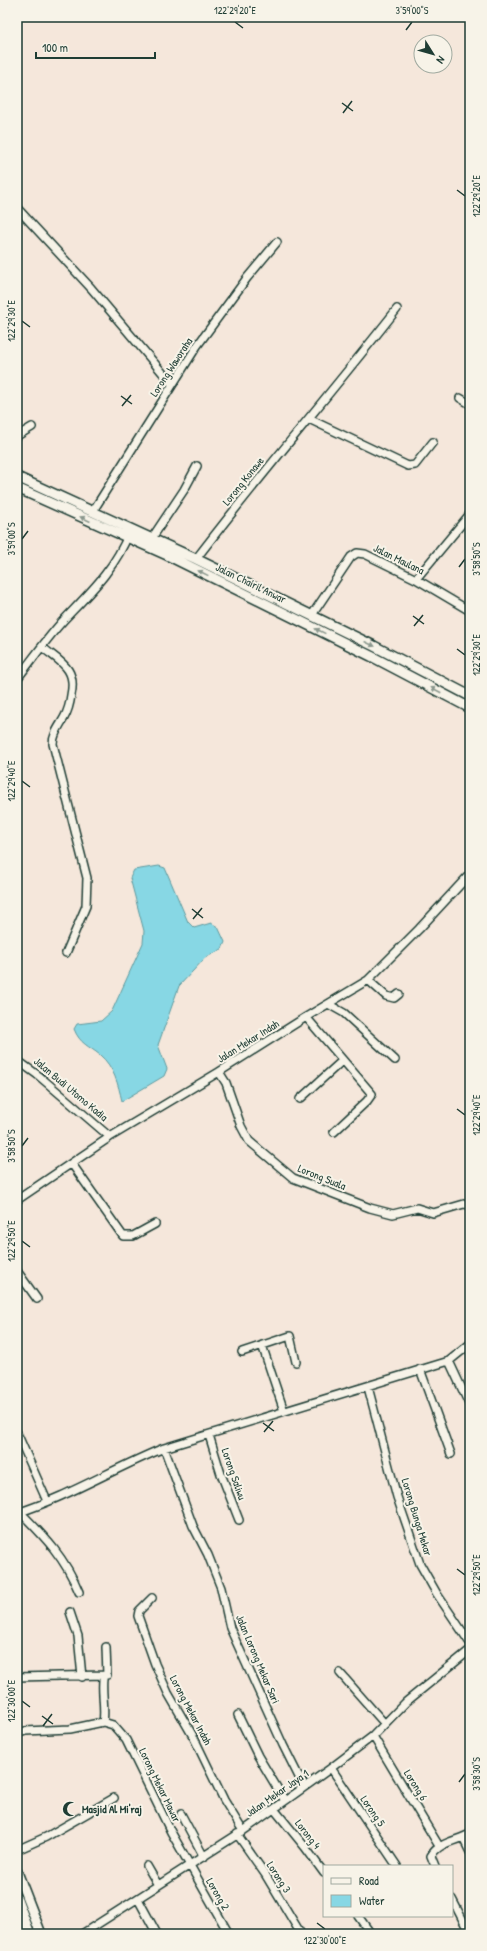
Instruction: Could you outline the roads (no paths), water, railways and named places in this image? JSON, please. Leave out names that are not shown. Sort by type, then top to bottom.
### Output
[{"type":"main road","name":"Jalan Chairil Anwar","points":[[17,477],[93,511],[129,534],[167,555],[351,646],[470,708]]},
{"type":"main road","name":"Jalan Chairil Anwar","points":[[17,488],[129,534],[152,538],[312,615],[470,696]]},
{"type":"main road","points":[[17,1872],[41,1934]]},
{"type":"main road","points":[[17,1899],[30,1934]]},
{"type":"street","points":[[17,208],[91,288],[172,384]]},
{"type":"street","name":"Lorong Waworaha","points":[[93,511],[172,384],[217,318],[277,242]]},
{"type":"street","name":"Lorong Konawe","points":[[196,559],[248,490],[309,419],[397,309]]},
{"type":"street","points":[[460,398],[470,404]]},
{"type":"street","points":[[309,419],[408,466],[415,465],[433,442]]},
{"type":"street","points":[[17,436],[32,427]]},
{"type":"street","points":[[152,538],[184,490],[197,466]]},
{"type":"street","points":[[416,579],[470,514]]},
{"type":"street","points":[[17,679],[42,647],[108,572],[116,561],[129,534]]},
{"type":"street","name":"Jalan Maulana","points":[[312,615],[351,557],[357,553],[365,554],[416,579],[470,611]]},
{"type":"street","points":[[42,647],[66,666],[72,677],[73,685],[69,707],[54,734],[53,744],[85,868],[87,893],[86,906],[66,953]]},
{"type":"street","name":"Jalan Mekar Indah","points":[[17,1200],[110,1137],[368,980],[419,930],[470,874]]},
{"type":"street","points":[[368,980],[388,998],[394,998],[399,994]]},
{"type":"street","points":[[328,1004],[344,1013],[395,1060]]},
{"type":"street","points":[[306,1017],[372,1094],[368,1101],[334,1132]]},
{"type":"street","name":"Jalan Budi Utomo Kadia","points":[[17,1060],[39,1076],[110,1137]]},
{"type":"street","points":[[300,1099],[343,1060]]},
{"type":"street","name":"Lorong Suala","points":[[219,1072],[226,1084],[240,1126],[249,1141],[293,1178],[366,1206],[393,1214],[417,1208],[433,1212],[464,1204],[470,1205]]},
{"type":"street","points":[[72,1164],[123,1236],[133,1236],[155,1224]]},
{"type":"street","points":[[17,1271],[38,1299]]},
{"type":"street","points":[[242,1352],[290,1336],[296,1362]]},
{"type":"street","points":[[79,1592],[63,1559],[43,1535],[18,1513],[66,1495],[127,1464],[164,1448],[449,1361],[470,1344]]},
{"type":"street","points":[[262,1345],[284,1411]]},
{"type":"street","points":[[449,1361],[470,1406]]},
{"type":"street","points":[[420,1369],[451,1454]]},
{"type":"street","name":"Lorong Bunga Mekar","points":[[368,1386],[397,1497],[420,1564],[437,1594],[470,1643]]},
{"type":"street","points":[[17,1433],[47,1501]]},
{"type":"street","name":"Lorong Saliwu","points":[[209,1435],[221,1474],[239,1520]]},
{"type":"street","name":"Jalan Lorong Mekar Sari","points":[[164,1448],[193,1526],[208,1555],[221,1588],[230,1628],[283,1745],[304,1787]]},
{"type":"street","name":"Lorong Mekar Indah","points":[[152,1598],[139,1611],[138,1616],[155,1664],[168,1693],[194,1738],[240,1833]]},
{"type":"street","points":[[70,1612],[78,1636],[82,1677]]},
{"type":"street","points":[[17,1734],[25,1731],[70,1729],[103,1722],[104,1699],[102,1682],[104,1676],[107,1675],[106,1647]]},
{"type":"street","name":"Jalan Mekar Jaya 1","points":[[82,1934],[240,1833],[331,1768],[373,1736],[406,1702],[470,1650]]},
{"type":"street","points":[[340,1673],[384,1724]]},
{"type":"street","points":[[17,1677],[104,1676]]},
{"type":"street","points":[[238,1715],[258,1756],[285,1801]]},
{"type":"street","name":"Lorong Mekar Mawar","points":[[103,1722],[113,1725],[126,1740],[189,1865]]},
{"type":"street","name":"Lorong 6","points":[[373,1736],[439,1846]]},
{"type":"street","name":"Lorong 5","points":[[331,1768],[396,1865]]},
{"type":"street","points":[[17,1850],[46,1836],[114,1798]]},
{"type":"street","name":"Lorong 4","points":[[274,1809],[323,1872]]},
{"type":"street","points":[[181,1814],[204,1857]]},
{"type":"street","name":"Lorong 3","points":[[240,1833],[301,1934]]},
{"type":"street","points":[[435,1865],[431,1856],[439,1846],[463,1838],[470,1834]]},
{"type":"street","points":[[463,1838],[470,1852]]},
{"type":"street","name":"Lorong 2","points":[[189,1865],[229,1934]]},
{"type":"street","points":[[147,1866],[158,1885]]},
{"type":"street","points":[[138,1899],[157,1934]]},
{"type":"street","points":[[453,1901],[470,1934]]},
{"type":"street","points":[[359,1917],[371,1934]]},
{"type":"water","points":[[159,866],[165,868],[188,922],[194,928],[211,923],[218,927],[225,942],[222,949],[205,958],[179,986],[158,1045],[167,1069],[164,1076],[122,1101],[117,1082],[109,1065],[100,1055],[79,1038],[74,1029],[77,1024],[101,1021],[112,1011],[143,943],[144,931],[130,878],[134,870]]},
{"type":"place","name":"Masjid Al Mi'raj","points":[[70,1809]]}]
